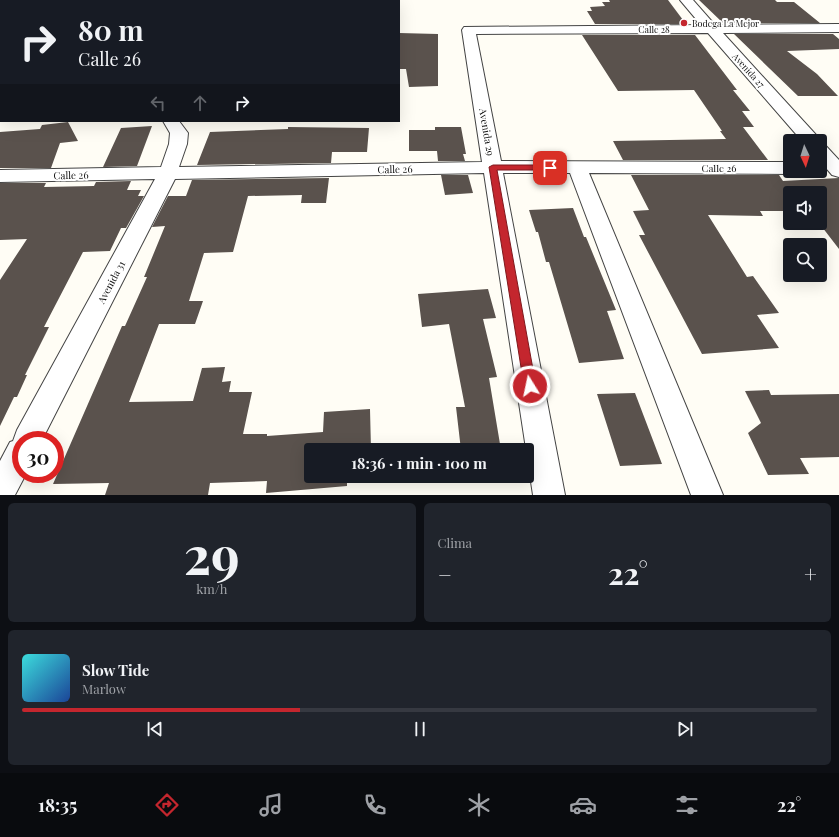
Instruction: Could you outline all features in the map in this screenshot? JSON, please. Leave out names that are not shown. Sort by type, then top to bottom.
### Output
[{"type":"street","name":"Avenida 27","points":[[686,0],[806,134]]},
{"type":"street","name":"Calle 28","points":[[469,30],[839,28]]},
{"type":"street","name":"Avenida 29","points":[[469,30],[549,495]]},
{"type":"street","name":"Avenida 31","points":[[32,431],[168,173],[178,144],[179,134],[172,122]]},
{"type":"street","points":[[827,160],[834,169]]},
{"type":"street","name":"Calle 26","points":[[0,176],[493,167],[783,168]]},
{"type":"street","points":[[578,168],[707,495]]},
{"type":"street","points":[[0,492],[12,469]]},
{"type":"building","points":[[609,0],[668,0],[686,24],[595,24],[587,11],[592,11],[590,7],[605,6],[602,2],[610,2]]},
{"type":"building","points":[[699,0],[775,0],[777,2],[794,2],[820,23],[723,23]]},
{"type":"building","points":[[400,33],[438,34],[438,86],[409,87],[406,69],[400,69]]},
{"type":"building","points":[[734,34],[833,34],[839,39],[839,49],[787,51],[817,74],[838,96],[798,96]]},
{"type":"building","points":[[582,35],[695,35],[737,90],[733,90],[750,111],[742,111],[754,127],[743,127],[768,160],[623,160],[613,141],[726,139],[694,90],[618,91]]},
{"type":"building","points":[[68,122],[78,141],[60,143],[51,168],[0,168],[0,132],[40,129],[42,125]]},
{"type":"building","points":[[152,126],[137,166],[103,167],[121,128]]},
{"type":"building","points":[[288,127],[369,128],[367,152],[332,152],[331,163],[197,165],[210,132],[288,129]]},
{"type":"building","points":[[435,127],[461,127],[466,154],[463,154],[465,161],[438,161],[437,151],[409,151],[409,130],[435,130]]},
{"type":"building","points":[[441,175],[468,175],[473,193],[445,195]]},
{"type":"building","points":[[631,175],[779,175],[783,181],[839,178],[839,249],[824,230],[827,230],[827,186],[783,186],[783,211],[760,211],[763,216],[708,215],[747,277],[753,276],[779,313],[757,315],[779,348],[702,354],[639,235],[645,235],[633,211],[649,210]]},
{"type":"building","points":[[329,178],[326,203],[301,203],[302,195],[248,196],[233,252],[204,253],[189,301],[203,301],[195,324],[159,324],[129,402],[193,401],[202,368],[225,367],[222,382],[231,381],[229,392],[252,392],[243,434],[267,434],[267,436],[323,432],[324,412],[370,409],[371,443],[304,443],[304,483],[347,483],[347,486],[266,493],[267,481],[210,483],[208,495],[105,495],[109,483],[53,484],[64,483],[64,459],[122,326],[125,326],[147,277],[144,277],[165,226],[152,227],[168,196],[186,196],[192,180]]},
{"type":"building","points":[[131,181],[127,190],[141,190],[138,196],[144,196],[126,228],[121,228],[110,251],[83,252],[44,327],[49,327],[25,375],[27,375],[17,397],[14,397],[0,426],[0,280],[27,239],[0,240],[0,183],[46,183],[44,187],[94,186],[96,182]]},
{"type":"building","points":[[573,208],[616,310],[607,311],[624,359],[579,363],[549,262],[546,262],[538,232],[536,232],[529,210]]},
{"type":"building","points":[[488,289],[496,318],[483,319],[497,377],[489,378],[500,443],[460,443],[456,407],[465,407],[449,324],[422,327],[418,294]]},
{"type":"building","points":[[769,390],[771,395],[839,394],[839,457],[800,458],[809,474],[768,475],[748,433],[761,423],[745,391]]},
{"type":"building","points":[[635,393],[662,464],[620,466],[597,394]]},
{"type":"place","name":"Bodega La Mejor","points":[[684,23]]},
{"type":"route","points":[[530,386],[493,167],[550,168]]}]
